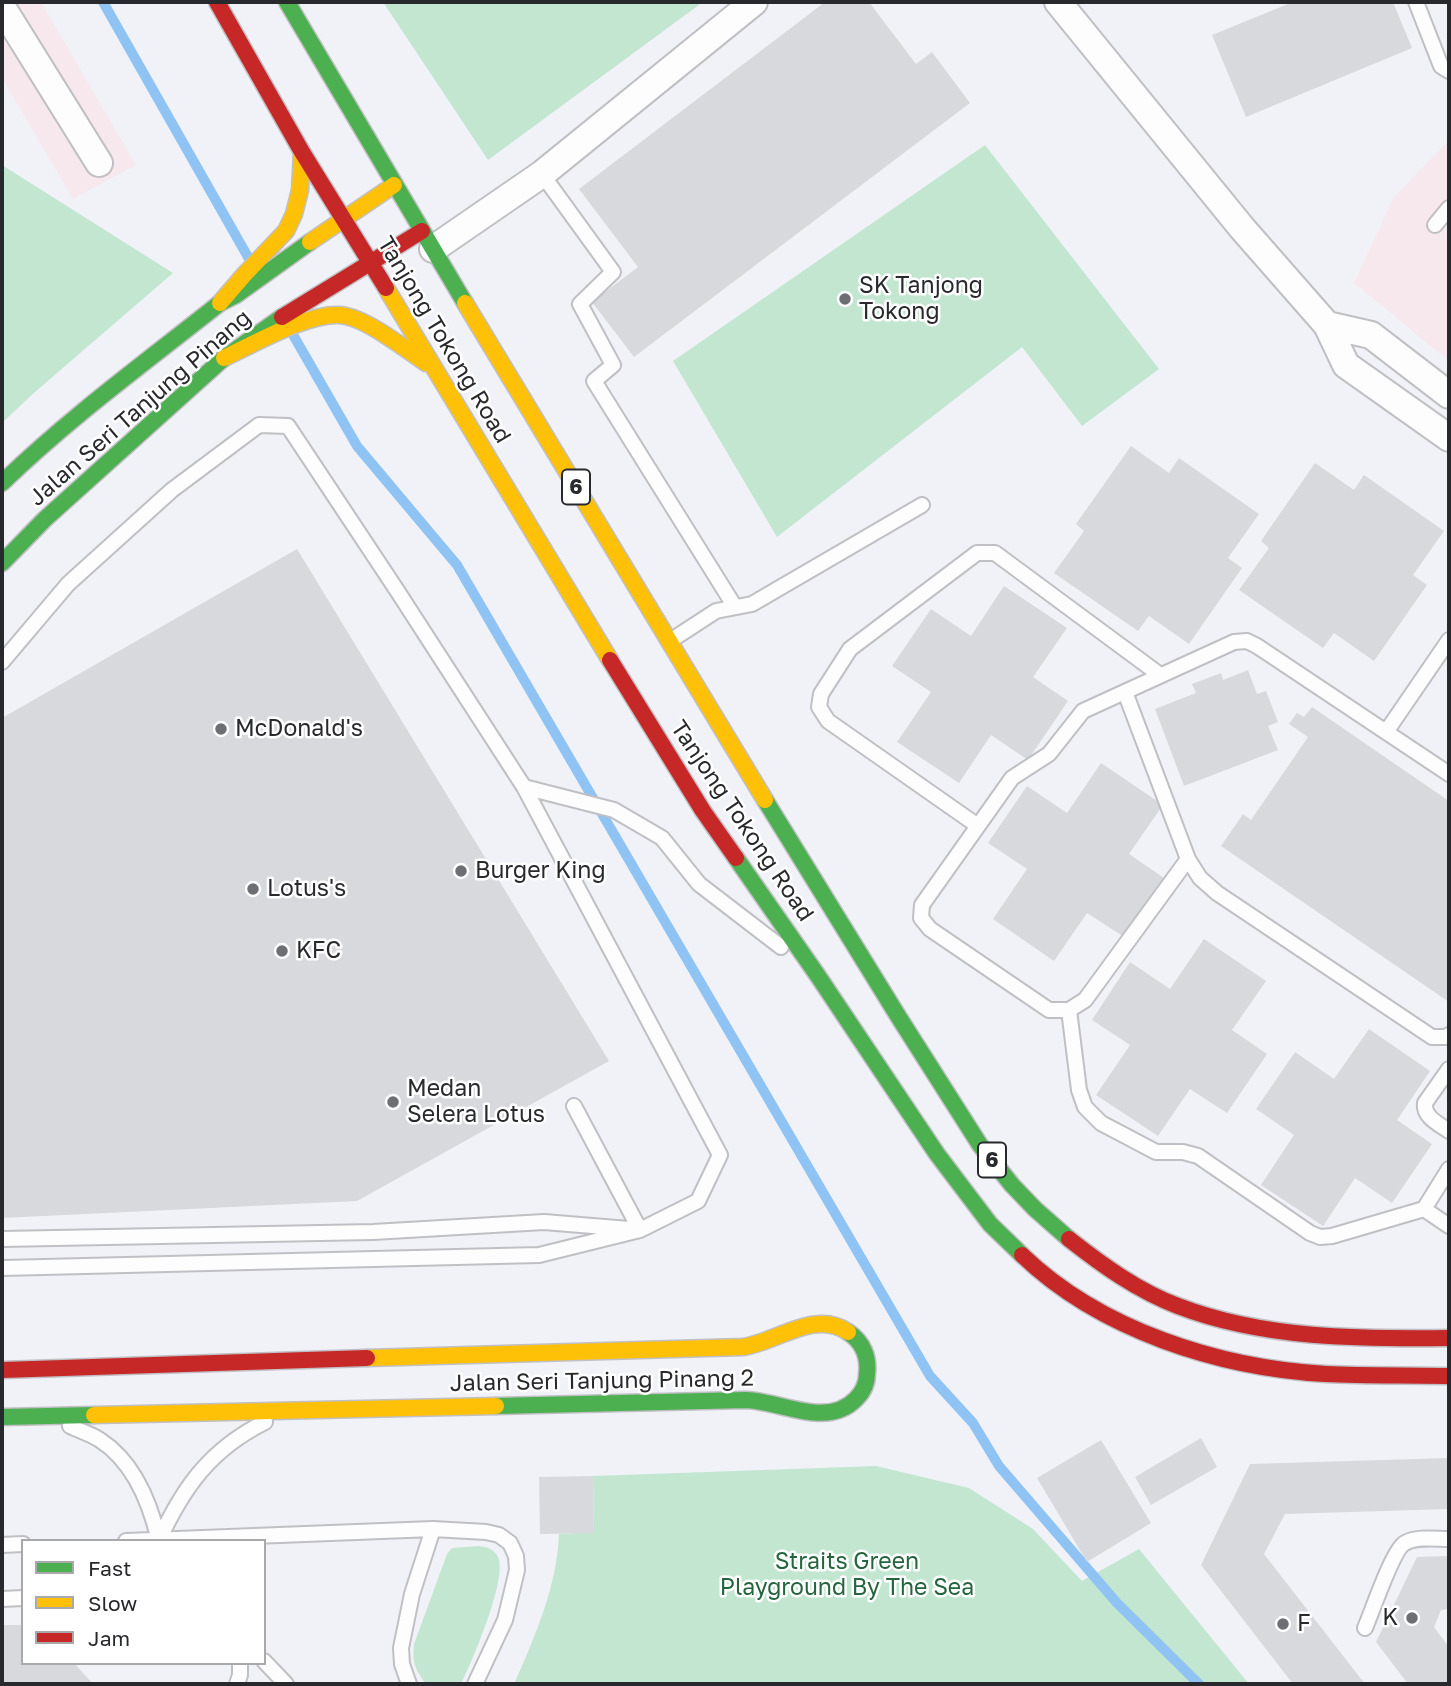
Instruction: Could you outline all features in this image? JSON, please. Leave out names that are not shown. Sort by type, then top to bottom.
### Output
[{"type":"main road","name":"Tanjong Tokong Road","points":[[217,2],[302,152],[703,811],[937,1154],[990,1224],[1043,1275],[1072,1295],[1126,1325],[1205,1355],[1268,1368],[1325,1374],[1449,1376]]},
{"type":"main road","name":"Tanjong Tokong Road","points":[[287,2],[394,185],[741,760],[967,1125],[1006,1178],[1097,1261],[1176,1306],[1252,1326],[1325,1336],[1449,1338]]},
{"type":"main road","points":[[220,303],[286,231],[300,190],[302,152]]},
{"type":"main road","name":"Jalan Seri Tanjung Pinang","points":[[2,483],[24,460],[98,398],[220,303],[236,295],[394,185]]},
{"type":"main road","name":"Jalan Seri Tanjung Pinang","points":[[2,563],[45,519],[224,358],[252,337],[371,262],[427,240]]},
{"type":"main road","points":[[224,358],[301,323],[326,316],[346,316],[368,325],[433,368]]},
{"type":"main road","name":"Jalan Seri Tanjung Pinang 2","points":[[2,1370],[726,1348],[753,1345],[821,1323],[850,1331],[860,1341],[869,1363],[865,1386],[858,1397],[848,1406],[824,1413],[739,1400],[2,1418]]},
{"type":"street","points":[[427,240],[542,174],[754,2]]},
{"type":"street","points":[[1058,2],[1242,228],[1327,325],[1346,365],[1449,438]]},
{"type":"street","points":[[2,7],[99,163]]},
{"type":"street","points":[[1327,325],[1371,335],[1449,395]]},
{"type":"lane","points":[[1416,2],[1441,65],[1449,71]]},
{"type":"lane","points":[[542,174],[613,272],[580,304],[613,365],[594,381],[736,607]]},
{"type":"lane","points":[[1435,225],[1449,208]]},
{"type":"lane","points":[[2,662],[68,584],[172,490],[259,425],[288,426],[524,788],[720,1155],[698,1201],[640,1230],[539,1255],[2,1269]]},
{"type":"lane","points":[[670,641],[716,611],[752,604],[922,505]]},
{"type":"lane","points":[[978,827],[828,721],[819,707],[821,694],[850,649],[977,553],[995,553],[1160,675]]},
{"type":"lane","points":[[1386,732],[1449,640]]},
{"type":"lane","points":[[1188,859],[1085,1000],[1069,1010],[1049,1010],[930,929],[921,918],[922,905],[1012,778],[1049,754],[1083,711],[1234,642],[1247,642],[1256,646],[1449,774]]},
{"type":"lane","points":[[1125,692],[1188,859],[1200,878],[1217,893],[1432,1037],[1448,1041]]},
{"type":"lane","points":[[524,788],[614,810],[662,838],[699,884],[818,976]]},
{"type":"lane","points":[[1069,1010],[1079,1090],[1085,1107],[1101,1123],[1156,1152],[1183,1152],[1198,1156],[1310,1233],[1320,1237],[1332,1236],[1424,1209],[1449,1169]]},
{"type":"lane","points":[[1449,1069],[1425,1103],[1424,1110],[1449,1131]]},
{"type":"lane","points":[[574,1106],[640,1230]]},
{"type":"lane","points":[[1424,1209],[1449,1226]]},
{"type":"lane","points":[[2,1239],[373,1232],[544,1222],[640,1230]]},
{"type":"lane","points":[[159,1539],[172,1511],[203,1467],[220,1449],[247,1431],[288,1410]]},
{"type":"lane","points":[[47,1416],[99,1439],[117,1453],[144,1493],[159,1539]]},
{"type":"lane","points":[[184,1539],[433,1529],[499,1535],[510,1543],[516,1556],[517,1570],[505,1620],[475,1684]]},
{"type":"lane","points":[[409,1684],[402,1664],[401,1647],[412,1594],[433,1529]]},
{"type":"lane","points":[[1365,1628],[1402,1544],[1415,1539],[1449,1539]]},
{"type":"lane","points":[[2,1545],[21,1544]]},
{"type":"lane","points":[[2,1599],[21,1598]]},
{"type":"lane","points":[[266,1663],[286,1684]]},
{"type":"lane","points":[[237,1684],[240,1665]]},
{"type":"shaded area","points":[[2,2],[41,2],[136,165],[73,199],[2,78]]},
{"type":"shaded area","points":[[1449,140],[1449,361],[1354,283],[1394,197]]},
{"type":"green space","points":[[383,2],[703,2],[488,160]]},
{"type":"green space","points":[[985,145],[1159,369],[1082,426],[1022,347],[777,537],[673,361]]},
{"type":"green space","points":[[2,165],[173,273],[2,423]]},
{"type":"green space","name":"Straits Green Playground By The Sea","points":[[876,1466],[969,1488],[1033,1529],[1082,1581],[1139,1549],[1249,1684],[514,1684],[537,1630],[549,1592],[559,1534],[594,1532],[593,1476]]},
{"type":"green space","points":[[479,1546],[494,1552],[500,1568],[494,1601],[480,1640],[461,1684],[426,1684],[415,1666],[414,1644],[447,1554],[452,1548]]},
{"type":"building","points":[[825,2],[869,2],[916,64],[932,52],[970,103],[634,357],[592,302],[638,267],[579,189]]},
{"type":"building","points":[[1293,2],[1393,2],[1412,48],[1246,117],[1212,35]]},
{"type":"building","points":[[1131,446],[1169,473],[1179,458],[1259,514],[1228,558],[1242,568],[1189,644],[1149,616],[1138,631],[1054,573],[1084,531],[1076,524]]},
{"type":"building","points":[[1315,463],[1354,490],[1364,475],[1444,531],[1413,575],[1427,585],[1374,661],[1334,633],[1323,648],[1239,590],[1269,548],[1261,541]]},
{"type":"building","name":"Lotus's","points":[[297,549],[609,1061],[357,1201],[2,1218],[2,718]]},
{"type":"building","points":[[1004,586],[1067,628],[1033,677],[1068,701],[1028,760],[991,735],[959,783],[897,742],[931,692],[892,666],[931,609],[971,636]]},
{"type":"building","points":[[1248,670],[1257,694],[1266,691],[1278,722],[1268,726],[1278,750],[1184,786],[1155,709],[1196,693],[1192,684],[1221,673],[1223,680]]},
{"type":"building","points":[[1312,707],[1449,801],[1449,1002],[1221,846],[1243,814],[1251,820],[1308,737],[1289,724],[1297,713],[1304,717]]},
{"type":"building","points":[[1101,763],[1163,805],[1129,854],[1164,878],[1124,937],[1087,913],[1054,961],[993,919],[1027,869],[988,843],[1027,786],[1067,813]]},
{"type":"building","points":[[1204,939],[1266,981],[1232,1030],[1267,1054],[1227,1113],[1190,1089],[1158,1136],[1096,1095],[1130,1045],[1092,1020],[1130,962],[1170,989]]},
{"type":"building","points":[[1369,1029],[1430,1071],[1397,1120],[1432,1144],[1392,1203],[1355,1178],[1323,1226],[1261,1185],[1294,1135],[1256,1109],[1295,1052],[1334,1079]]},
{"type":"building","points":[[1201,1438],[1217,1467],[1151,1505],[1135,1477]]},
{"type":"building","points":[[1101,1440],[1151,1523],[1087,1562],[1037,1478]]},
{"type":"building","name":"F","points":[[1449,1458],[1449,1509],[1285,1514],[1264,1554],[1365,1684],[1293,1684],[1201,1565],[1250,1464]]},
{"type":"building","points":[[593,1476],[594,1533],[540,1534],[539,1477]]},
{"type":"building","name":"K","points":[[1449,1556],[1449,1609],[1441,1610],[1434,1627],[1449,1647],[1449,1684],[1408,1684],[1376,1642],[1417,1557]]},
{"type":"building","points":[[2,1625],[21,1625],[21,1665],[76,1665],[93,1684],[2,1684]]},
{"type":"waterway","points":[[103,2],[248,257]]},
{"type":"waterway","points":[[292,333],[357,446],[457,565],[930,1376],[973,1423],[999,1466],[1117,1603],[1199,1684]]},
{"type":"traffic: fast","points":[[287,2],[465,303]]},
{"type":"traffic: fast","points":[[2,483],[81,413],[220,303],[236,295],[310,242]]},
{"type":"traffic: fast","points":[[2,563],[45,519],[224,358],[282,317]]},
{"type":"traffic: fast","points":[[765,800],[980,1145],[1012,1185],[1069,1239]]},
{"type":"traffic: fast","points":[[736,858],[937,1154],[990,1224],[1022,1255]]},
{"type":"traffic: fast","points":[[496,1406],[746,1400],[803,1411],[832,1412],[844,1408],[856,1399],[863,1391],[866,1381],[867,1362],[864,1350],[858,1340],[848,1332]]},
{"type":"traffic: fast","points":[[2,1417],[94,1415]]},
{"type":"traffic: slow","points":[[220,303],[286,231],[300,190],[302,152]]},
{"type":"traffic: slow","points":[[310,242],[394,185]]},
{"type":"traffic: slow","points":[[386,288],[610,660]]},
{"type":"traffic: slow","points":[[465,303],[765,800]]},
{"type":"traffic: slow","points":[[224,358],[284,329],[333,315],[366,323],[426,363]]},
{"type":"traffic: slow","points":[[367,1358],[743,1347],[809,1325],[822,1324],[848,1332]]},
{"type":"traffic: slow","points":[[94,1415],[496,1406]]},
{"type":"traffic: jam","points":[[217,2],[302,152],[386,288]]},
{"type":"traffic: jam","points":[[282,317],[422,231]]},
{"type":"traffic: jam","points":[[610,660],[703,811],[736,858]]},
{"type":"traffic: jam","points":[[1069,1239],[1107,1268],[1149,1293],[1211,1317],[1312,1335],[1449,1338]]},
{"type":"traffic: jam","points":[[1022,1255],[1053,1281],[1087,1304],[1124,1324],[1203,1353],[1244,1363],[1326,1374],[1449,1376]]},
{"type":"traffic: jam","points":[[2,1370],[367,1358]]},
{"type":"place","name":"SK Tanjong Tokong","points":[[845,299]]},
{"type":"place","name":"McDonald's","points":[[221,729]]},
{"type":"place","name":"Burger King","points":[[461,871]]},
{"type":"place","name":"Lotus's","points":[[253,889]]},
{"type":"place","name":"KFC","points":[[282,951]]},
{"type":"place","name":"Medan Selera Lotus","points":[[393,1102]]},
{"type":"place","name":"K","points":[[1412,1618]]},
{"type":"place","name":"F","points":[[1283,1624]]}]
